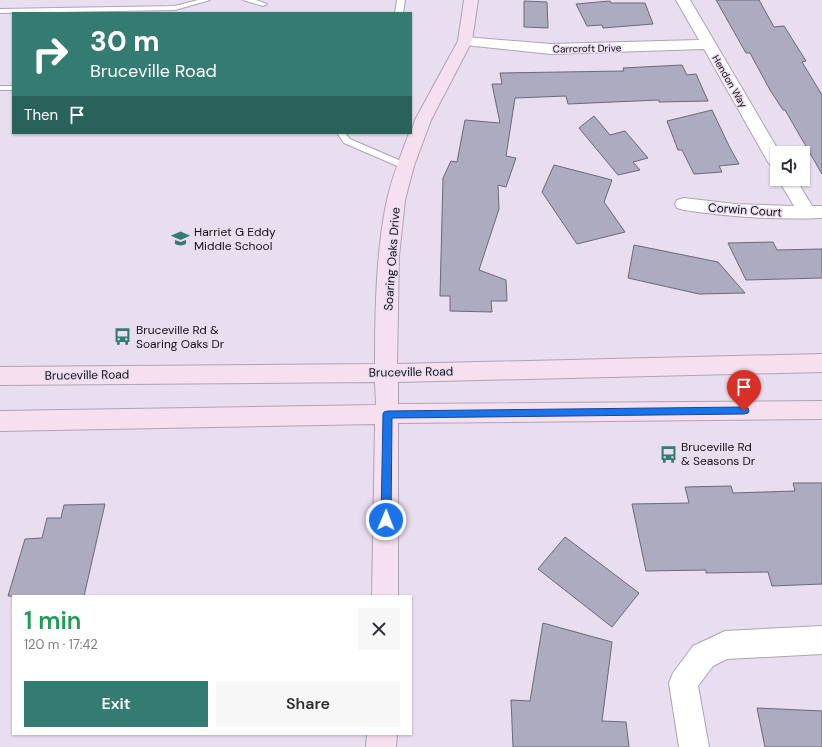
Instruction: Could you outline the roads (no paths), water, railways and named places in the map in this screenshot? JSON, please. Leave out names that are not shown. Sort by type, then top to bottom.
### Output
[{"type":"main road","name":"Soaring Oaks Drive","points":[[385,595],[388,414],[386,373],[389,256],[396,200],[405,166],[424,120],[465,41],[471,0]]},
{"type":"main road","name":"Bruceville Road","points":[[0,376],[386,373],[822,363]]},
{"type":"main road","points":[[0,422],[388,414],[822,410]]},
{"type":"main road","points":[[381,747],[382,735]]},
{"type":"street","name":"Hendon Way","points":[[683,0],[770,150]]},
{"type":"street","name":"Carrcroft Drive","points":[[465,41],[551,49],[708,44]]},
{"type":"street","points":[[793,186],[814,213]]},
{"type":"street","name":"Corwin Court","points":[[684,204],[744,211],[814,213]]},
{"type":"street","points":[[694,747],[683,684],[703,656],[725,645],[822,640]]},
{"type":"lane","points":[[0,11],[175,8],[206,0]]},
{"type":"lane","points":[[247,0],[263,4]]},
{"type":"lane","points":[[399,12],[401,0]]},
{"type":"lane","points":[[0,88],[12,88]]},
{"type":"lane","points":[[342,134],[347,142],[405,166]]},
{"type":"place","name":"Harriet G Eddy Middle School","points":[[181,239]]},
{"type":"place","name":"Bruceville Rd & Soaring Oaks Dr","points":[[123,337]]},
{"type":"place","name":"Bruceville Rd & Seasons Dr","points":[[668,454]]}]
